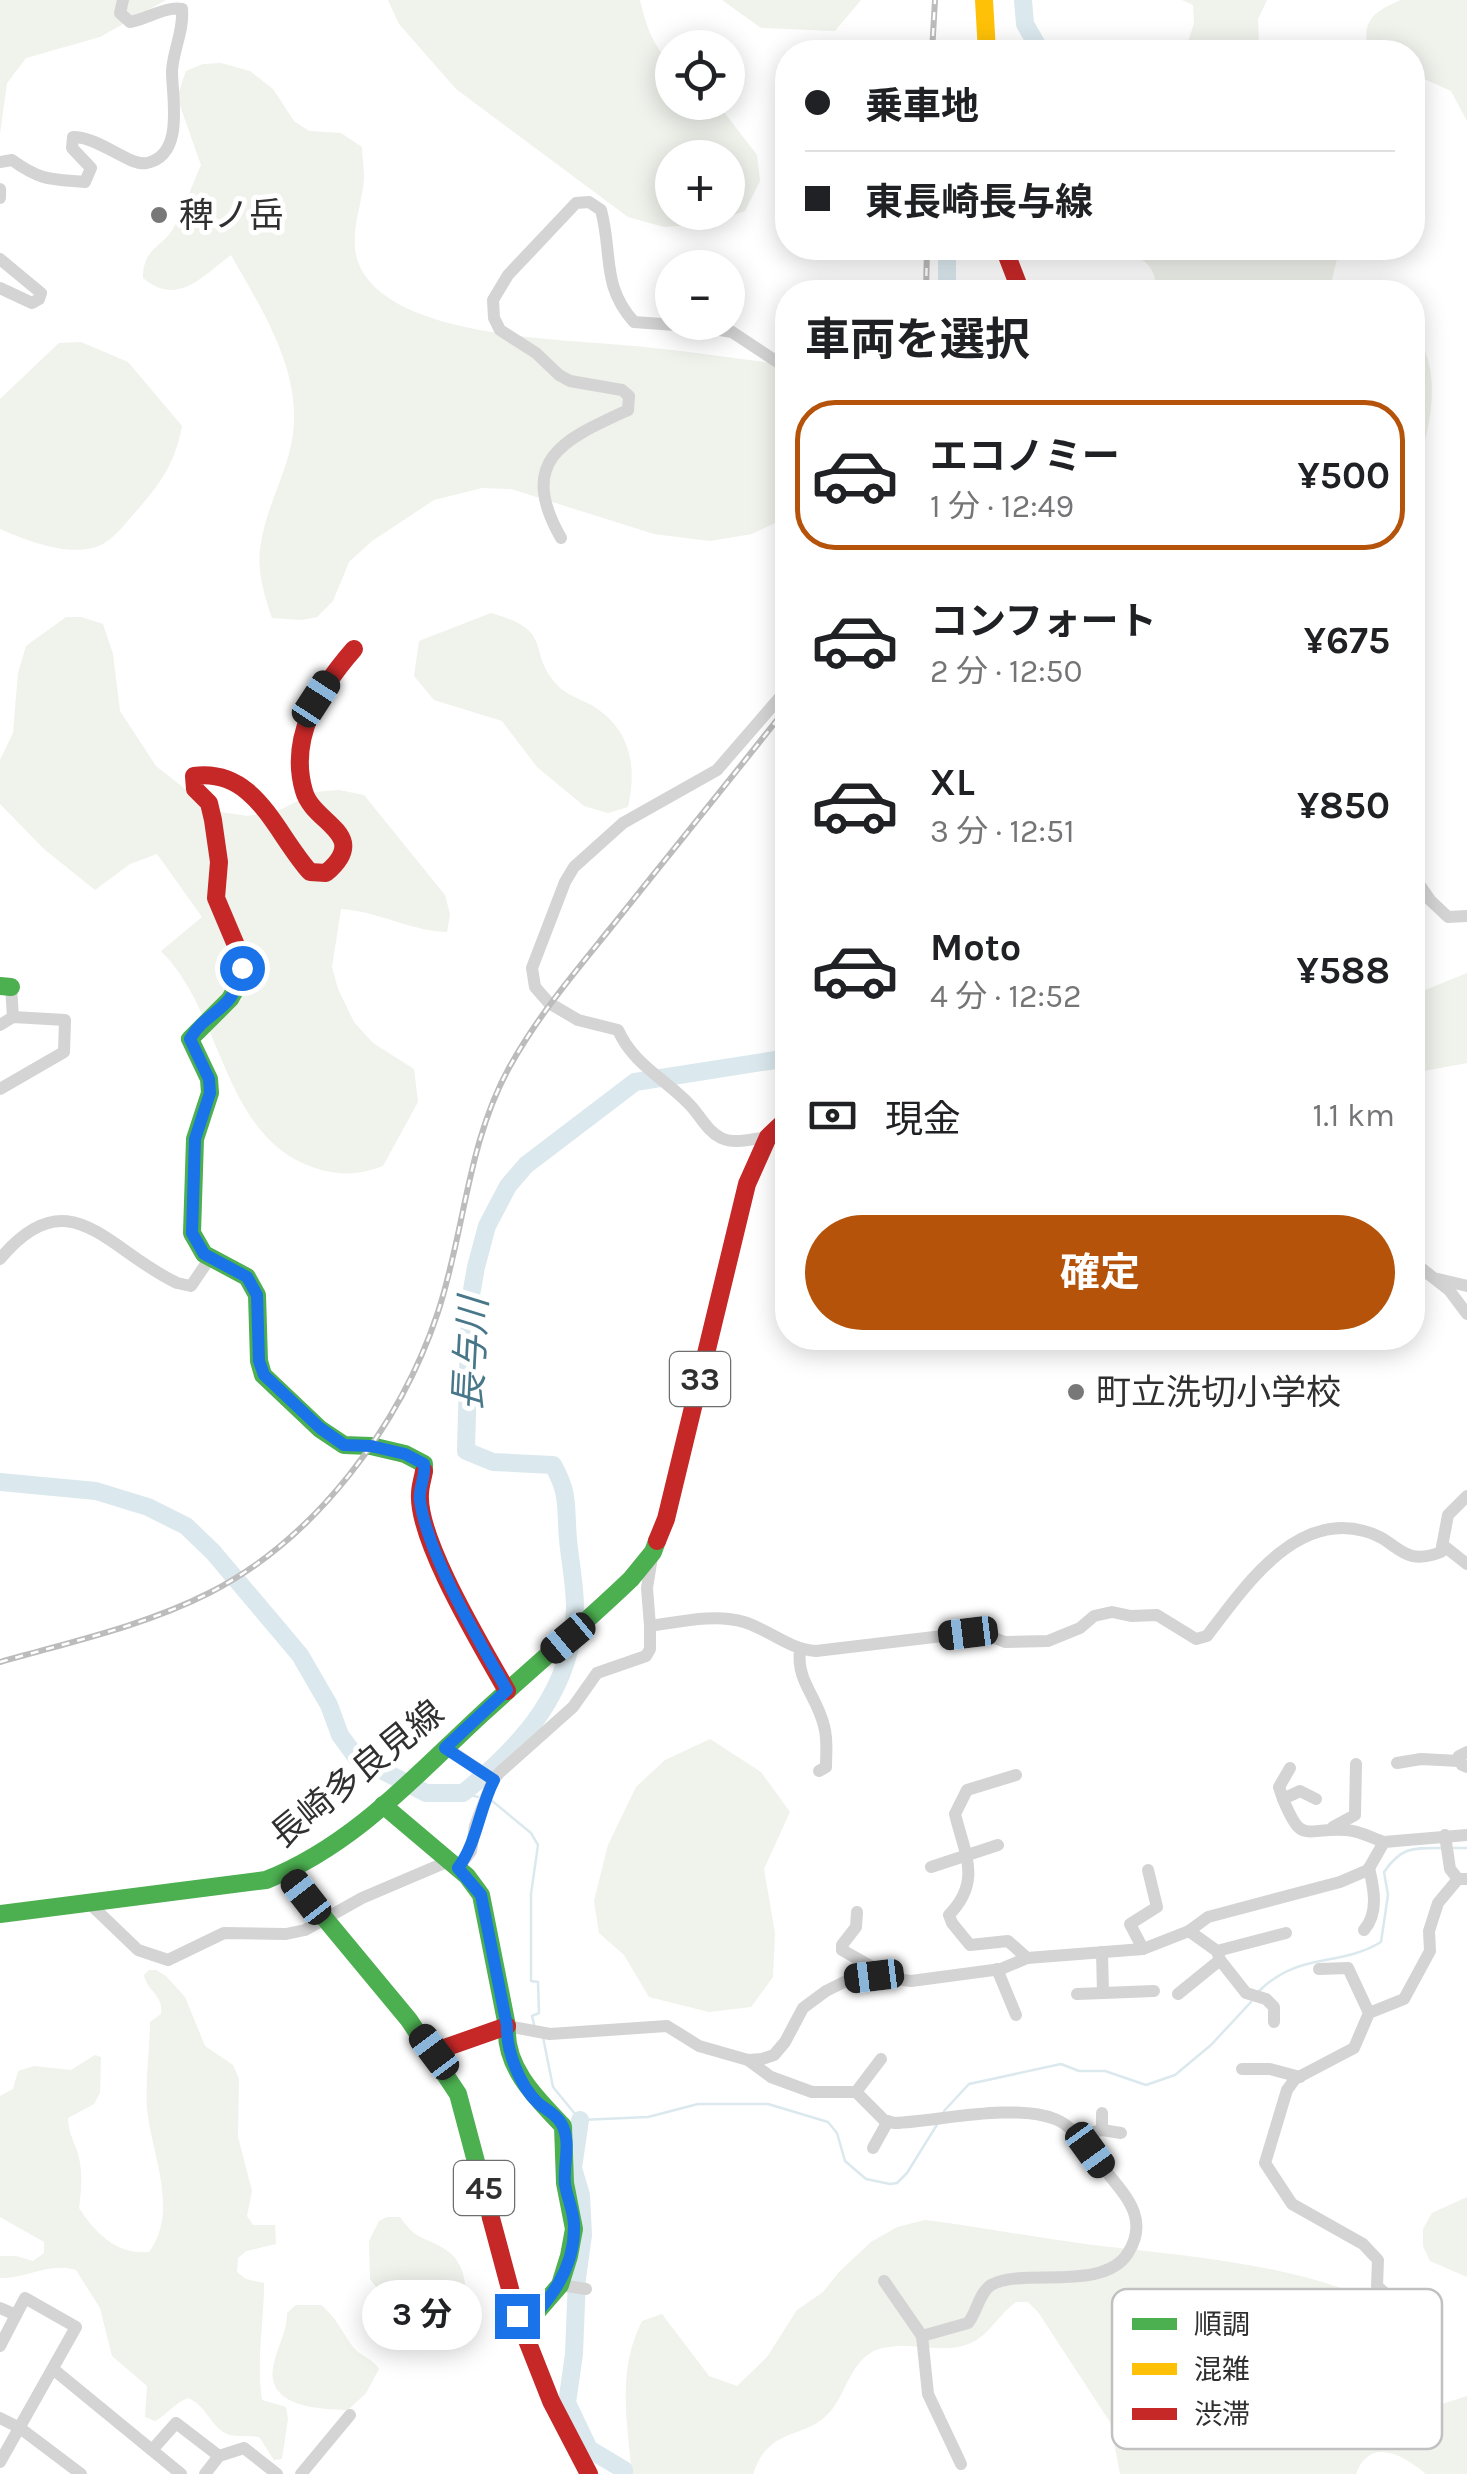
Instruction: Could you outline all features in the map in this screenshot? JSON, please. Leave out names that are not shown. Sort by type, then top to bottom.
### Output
[{"type":"main road","points":[[984,0],[986,40]]},
{"type":"main road","points":[[354,649],[316,699],[299,744],[308,801],[343,843],[342,859],[335,866],[326,873],[310,872],[240,784],[217,772],[194,776],[195,794],[209,803],[215,825],[217,904],[242,968],[224,1009],[190,1039],[209,1079],[208,1105],[195,1139],[192,1233],[198,1247],[210,1258],[247,1277],[257,1295],[259,1361],[273,1386],[344,1445],[388,1450],[424,1464],[426,1476],[418,1494],[424,1525],[507,1690]]},
{"type":"main road","name":"33","points":[[653,1552],[666,1520],[746,1184],[775,1130]]},
{"type":"main road","name":"長崎多良見線","points":[[0,1914],[288,1874],[317,1857],[387,1801],[584,1624],[653,1552]]},
{"type":"main road","name":"45","points":[[387,1801],[481,1895],[507,2026],[506,2042],[527,2090],[564,2126],[565,2183],[574,2230],[560,2285],[522,2329]]},
{"type":"main road","name":"45","points":[[288,1874],[434,2052],[458,2094],[522,2329],[551,2401],[589,2474]]},
{"type":"main road","points":[[434,2052],[507,2026]]},
{"type":"street","points":[[0,162],[12,160],[34,177],[85,182],[91,168],[72,148],[74,137],[87,137],[134,162],[148,163],[162,154],[174,124],[172,70],[184,24],[182,9],[130,22],[120,14],[124,0]]},
{"type":"street","points":[[0,189],[0,198]]},
{"type":"street","points":[[562,538],[546,506],[545,480],[551,460],[562,444],[575,435],[628,410],[630,396],[622,390],[558,376],[536,353],[500,330],[494,318],[493,300],[508,275],[576,203],[589,202],[601,210],[611,282],[618,304],[634,322],[703,326],[732,332],[775,360]]},
{"type":"street","points":[[0,259],[42,292],[32,303],[0,288]]},
{"type":"street","points":[[768,1137],[733,1142],[721,1138],[704,1124],[689,1103],[625,1046],[618,1030],[578,1020],[549,1004],[534,988],[532,968],[574,867],[623,823],[717,770],[775,703]]},
{"type":"street","points":[[1425,893],[1448,917],[1467,916]]},
{"type":"street","points":[[0,1088],[64,1052],[65,1020],[6,1021],[6,986]]},
{"type":"street","points":[[0,1259],[17,1238],[49,1220],[65,1220],[87,1228],[177,1283],[190,1286],[210,1258]]},
{"type":"street","points":[[1425,1271],[1467,1314]]},
{"type":"street","points":[[1436,1279],[1467,1286]]},
{"type":"street","points":[[650,1626],[723,1618],[746,1622],[800,1650],[816,1651],[968,1633],[1005,1642],[1048,1641],[1080,1628],[1094,1616],[1112,1612],[1157,1615],[1196,1639],[1207,1636],[1262,1568],[1314,1531],[1366,1530],[1416,1559],[1441,1552],[1448,1515],[1467,1496]]},
{"type":"street","points":[[1444,1546],[1467,1564]]},
{"type":"street","points":[[88,1902],[138,1950],[168,1960],[224,1933],[286,1934],[305,1930],[362,1898],[453,1864],[471,1851],[489,1789],[573,1707],[597,1673],[646,1656],[650,1650],[648,1588],[653,1552]]},
{"type":"street","points":[[800,1650],[801,1678],[813,1694],[825,1728],[826,1767],[819,1771]]},
{"type":"street","points":[[445,1748],[477,1766],[489,1789]]},
{"type":"street","points":[[1397,1763],[1464,1760]]},
{"type":"street","points":[[1328,1831],[1355,1815],[1356,1764]]},
{"type":"street","points":[[1290,1768],[1279,1787],[1294,1826],[1302,1832],[1348,1830],[1384,1842],[1446,1844],[1467,1835]]},
{"type":"street","points":[[1016,1775],[967,1790],[955,1814],[970,1872],[965,1898],[949,1914],[970,1945],[1008,1941],[1027,1958]]},
{"type":"street","points":[[1283,1799],[1300,1791],[1316,1799]]},
{"type":"street","points":[[748,2060],[774,2056],[786,2042],[803,2008],[850,1979],[878,1976],[912,1981],[998,1969],[1027,1958],[1143,1949],[1189,1931],[1208,1917],[1340,1882],[1369,1868],[1384,1842]]},
{"type":"street","points":[[1380,2289],[1377,2286],[1378,2260],[1362,2244],[1292,2204],[1265,2164],[1287,2090],[1300,2077],[1354,2048],[1369,2013],[1404,1999],[1430,1952],[1428,1930],[1438,1904],[1462,1879],[1450,1870],[1446,1844]]},
{"type":"street","points":[[931,1867],[998,1845]]},
{"type":"street","points":[[1364,1930],[1372,1918],[1375,1891],[1369,1868]]},
{"type":"street","points":[[1143,1949],[1130,1924],[1157,1907],[1148,1870]]},
{"type":"street","points":[[856,1912],[856,1927],[842,1950],[874,1968],[878,1976]]},
{"type":"street","points":[[1189,1931],[1256,1996],[1274,2007],[1274,2022]]},
{"type":"street","points":[[1178,1994],[1219,1956],[1286,1932]]},
{"type":"street","points":[[1102,1952],[1102,1993]]},
{"type":"street","points":[[1319,1968],[1348,1968],[1369,2013]]},
{"type":"street","points":[[998,1969],[1016,2016]]},
{"type":"street","points":[[1077,1994],[1154,1991]]},
{"type":"street","points":[[507,2026],[550,2034],[667,2026],[699,2046],[748,2060],[771,2077],[812,2092],[856,2092],[888,2121],[994,2114],[1053,2118],[1077,2136],[1128,2200],[1139,2223],[1125,2258],[1094,2274],[1002,2280],[982,2294],[968,2324],[922,2336]]},
{"type":"street","points":[[856,2092],[881,2059]]},
{"type":"street","points":[[1242,2069],[1270,2069],[1300,2077]]},
{"type":"street","points":[[1102,2112],[1102,2130]]},
{"type":"street","points":[[873,2148],[888,2121]]},
{"type":"street","points":[[1077,2136],[1102,2130],[1120,2133]]},
{"type":"street","points":[[884,2282],[922,2336],[928,2394],[961,2464]]},
{"type":"street","points":[[560,2285],[586,2288]]},
{"type":"street","points":[[0,2346],[24,2298],[76,2327],[0,2462]]},
{"type":"street","points":[[0,2308],[16,2314]]},
{"type":"street","points":[[53,2369],[181,2474]]},
{"type":"street","points":[[302,2474],[350,2415]]},
{"type":"street","points":[[0,2418],[20,2428],[81,2474]]},
{"type":"street","points":[[152,2450],[176,2424],[220,2456]]},
{"type":"street","points":[[205,2474],[220,2456],[244,2448],[277,2474]]},
{"type":"shaded area","points":[[0,0],[166,0],[100,37],[26,58],[7,83],[0,134]]},
{"type":"shaded area","points":[[388,0],[640,0],[655,42],[655,120],[730,120],[757,155],[760,181],[745,211],[745,140],[655,140],[655,224],[628,217],[456,89],[399,24]]},
{"type":"shaded area","points":[[722,0],[861,0],[835,31],[761,28]]},
{"type":"shaded area","points":[[1182,0],[1267,0],[1258,19],[1259,40],[1189,40],[1194,23],[1193,5]]},
{"type":"shaded area","points":[[1401,0],[1467,0],[1467,121],[1451,91],[1425,79],[1425,40],[1367,40],[1371,19]]},
{"type":"shaded area","points":[[221,63],[250,71],[273,89],[294,121],[309,131],[341,133],[362,147],[364,178],[355,238],[358,262],[385,296],[415,312],[493,332],[775,363],[775,523],[752,534],[710,541],[654,534],[511,489],[482,488],[434,500],[372,541],[349,562],[333,601],[317,617],[272,618],[259,562],[267,517],[289,453],[294,415],[292,391],[278,343],[231,255],[199,280],[178,289],[167,290],[143,278],[146,259],[175,225],[201,165],[177,97],[186,71],[203,64]]},
{"type":"shaded area","points":[[1141,260],[1337,260],[1332,280],[1155,280],[1149,266]]},
{"type":"shaded area","points":[[81,342],[128,362],[182,426],[167,470],[147,498],[106,542],[81,550],[38,543],[0,529],[0,399],[59,343]]},
{"type":"shaded area","points":[[1425,352],[1432,393],[1425,442]]},
{"type":"shaded area","points":[[491,613],[512,620],[533,635],[543,663],[559,687],[593,706],[616,726],[631,763],[628,807],[608,813],[584,806],[537,767],[502,721],[434,700],[414,676],[419,641]]},
{"type":"shaded area","points":[[66,617],[103,624],[113,654],[120,711],[156,766],[213,811],[248,816],[282,809],[315,792],[339,790],[364,795],[445,895],[450,914],[447,932],[341,909],[332,967],[338,989],[354,1022],[373,1043],[414,1069],[418,1102],[383,1166],[349,1173],[315,1168],[284,1153],[261,1130],[242,1103],[199,1007],[161,951],[202,917],[157,854],[130,864],[95,890],[44,849],[0,804],[0,760],[13,733],[18,673],[26,646]]},
{"type":"shaded area","points":[[1467,973],[1467,1063],[1425,1071],[1425,990]]},
{"type":"shaded area","points":[[710,1739],[761,1772],[790,1812],[764,1869],[775,1933],[773,1977],[751,2007],[709,2012],[649,1997],[624,1955],[599,1933],[594,1901],[608,1845],[636,1787],[665,1760]]},
{"type":"shaded area","points":[[149,1970],[166,1976],[185,1997],[205,2046],[233,2065],[239,2079],[238,2137],[252,2191],[247,2216],[253,2225],[275,2225],[276,2244],[246,2251],[238,2258],[237,2272],[246,2279],[264,2283],[260,2385],[262,2400],[286,2407],[282,2459],[274,2460],[259,2437],[225,2433],[188,2398],[155,2421],[145,2417],[147,2386],[112,2356],[100,2308],[76,2270],[56,2268],[0,2278],[0,2256],[33,2261],[44,2253],[44,2242],[0,2217],[0,2096],[13,2089],[18,2071],[34,2066],[71,2070],[95,2055],[101,2057],[100,2093],[94,2104],[68,2118],[80,2164],[79,2208],[108,2241],[127,2250],[149,2252],[158,2236],[163,2200],[147,2108],[147,2086],[150,2022],[161,2014],[161,2008],[144,1975]]},
{"type":"shaded area","points":[[1467,2197],[1467,2277],[1430,2261],[1423,2246],[1423,2229],[1432,2213]]},
{"type":"shaded area","points":[[400,2217],[412,2232],[443,2248],[456,2260],[466,2288],[464,2328],[453,2334],[410,2330],[370,2279],[369,2241],[379,2221]]},
{"type":"shaded area","points":[[925,2220],[1230,2262],[1343,2289],[1112,2289],[1112,2432],[1110,2422],[1038,2312],[1028,2302],[1016,2302],[983,2335],[966,2345],[898,2346],[872,2352],[852,2373],[828,2414],[768,2448],[753,2474],[632,2474],[627,2377],[634,2339],[642,2321],[662,2314],[709,2376],[737,2386],[767,2357],[797,2310],[823,2292],[871,2242],[897,2227]]},
{"type":"shaded area","points":[[296,2305],[321,2305],[353,2347],[379,2369],[366,2393],[348,2410],[298,2404],[278,2391],[273,2381],[287,2313]]},
{"type":"shaded area","points":[[1467,2396],[1467,2474],[1426,2474],[1398,2456],[1379,2452],[1362,2462],[1356,2474],[1120,2474],[1115,2449],[1442,2449],[1442,2404]]},
{"type":"waterway","name":"長与川","points":[[1023,0],[1025,24],[1034,40]]},
{"type":"waterway","name":"長与川","points":[[947,260],[947,280]]},
{"type":"waterway","name":"長与川","points":[[0,1482],[96,1491],[148,1507],[186,1526],[213,1552],[300,1655],[329,1705],[340,1735],[356,1757],[426,1793],[463,1793],[506,1755],[541,1713],[565,1664],[575,1608],[566,1501],[553,1465],[493,1462],[466,1451],[470,1301],[487,1226],[508,1186],[526,1165],[635,1082],[775,1060]]},
{"type":"waterway","points":[[463,1793],[478,1797]]},
{"type":"waterway","points":[[491,1800],[531,1833],[538,1845],[531,1894],[531,1981],[538,1982],[539,2013],[532,2016],[535,2028]]},
{"type":"waterway","points":[[1259,1991],[1289,1970],[1350,1955],[1381,1942],[1388,1895],[1384,1872],[1408,1851],[1441,1848]]},
{"type":"waterway","points":[[1454,1848],[1467,1848]]},
{"type":"waterway","points":[[944,2111],[969,2084],[1061,2064],[1079,2071],[1105,2071],[1146,2085],[1175,2075],[1211,2045],[1251,2002]]},
{"type":"waterway","points":[[543,2037],[553,2087],[580,2120],[648,2117],[698,2104],[768,2104],[828,2122],[837,2133],[845,2161],[866,2179],[890,2184],[907,2173],[938,2123]]},
{"type":"waterway","points":[[580,2120],[573,2168],[581,2195],[583,2235],[567,2403],[589,2449],[624,2470],[624,2474]]},
{"type":"railway","points":[[933,40],[935,0]]},
{"type":"railway","points":[[926,280],[927,260]]},
{"type":"railway","points":[[0,1662],[133,1624],[209,1593],[285,1542],[350,1474],[402,1396],[422,1354],[447,1281],[484,1125],[510,1066],[558,993],[775,722]]},
{"type":"traffic: fast","points":[[239,983],[230,999],[190,1039],[209,1079],[210,1093],[195,1139],[192,1233],[204,1254],[247,1277],[257,1295],[263,1375],[320,1429],[344,1445],[405,1454],[424,1464],[424,1471]]},
{"type":"traffic: fast","points":[[0,986],[11,987]]},
{"type":"traffic: fast","points":[[0,1914],[266,1880],[298,1866],[355,1829],[408,1784],[631,1579],[657,1541]]},
{"type":"traffic: fast","points":[[383,1805],[467,1876],[481,1895],[511,2055],[524,2081],[563,2126],[565,2183],[574,2229],[569,2256],[560,2285],[522,2329]]},
{"type":"traffic: fast","points":[[288,1874],[409,2020],[458,2094],[491,2218]]},
{"type":"traffic: slow","points":[[984,0],[986,40]]},
{"type":"traffic: jam","points":[[1009,260],[1016,280]]},
{"type":"traffic: jam","points":[[239,983],[238,950],[216,898],[219,862],[213,820],[209,803],[195,789],[194,776],[215,776],[249,793],[310,872],[326,873],[339,860],[342,839],[309,802],[300,771],[300,752],[310,714],[354,649]]},
{"type":"traffic: jam","points":[[657,1541],[666,1519],[747,1184],[768,1137],[775,1130]]},
{"type":"traffic: jam","points":[[424,1471],[420,1494],[429,1538],[453,1594],[507,1691]]},
{"type":"traffic: jam","points":[[433,2052],[507,2026]]},
{"type":"traffic: jam","points":[[491,2218],[517,2315],[551,2401],[589,2474]]},
{"type":"place","name":"稗ノ岳","points":[[159,215]]},
{"type":"place","name":"町立洗切小学校","points":[[1076,1392]]},
{"type":"route","points":[[242,968],[224,1009],[190,1039],[206,1070],[210,1093],[195,1139],[192,1233],[204,1254],[247,1277],[257,1295],[259,1361],[273,1386],[344,1445],[405,1454],[424,1464],[426,1476],[418,1494],[424,1525],[507,1690],[445,1748],[494,1780],[475,1826],[471,1851],[458,1868],[481,1895],[507,2026],[506,2042],[527,2090],[554,2114],[564,2126],[566,2136],[565,2183],[574,2230],[570,2256],[560,2285],[546,2306],[522,2329],[517,2316]]}]
